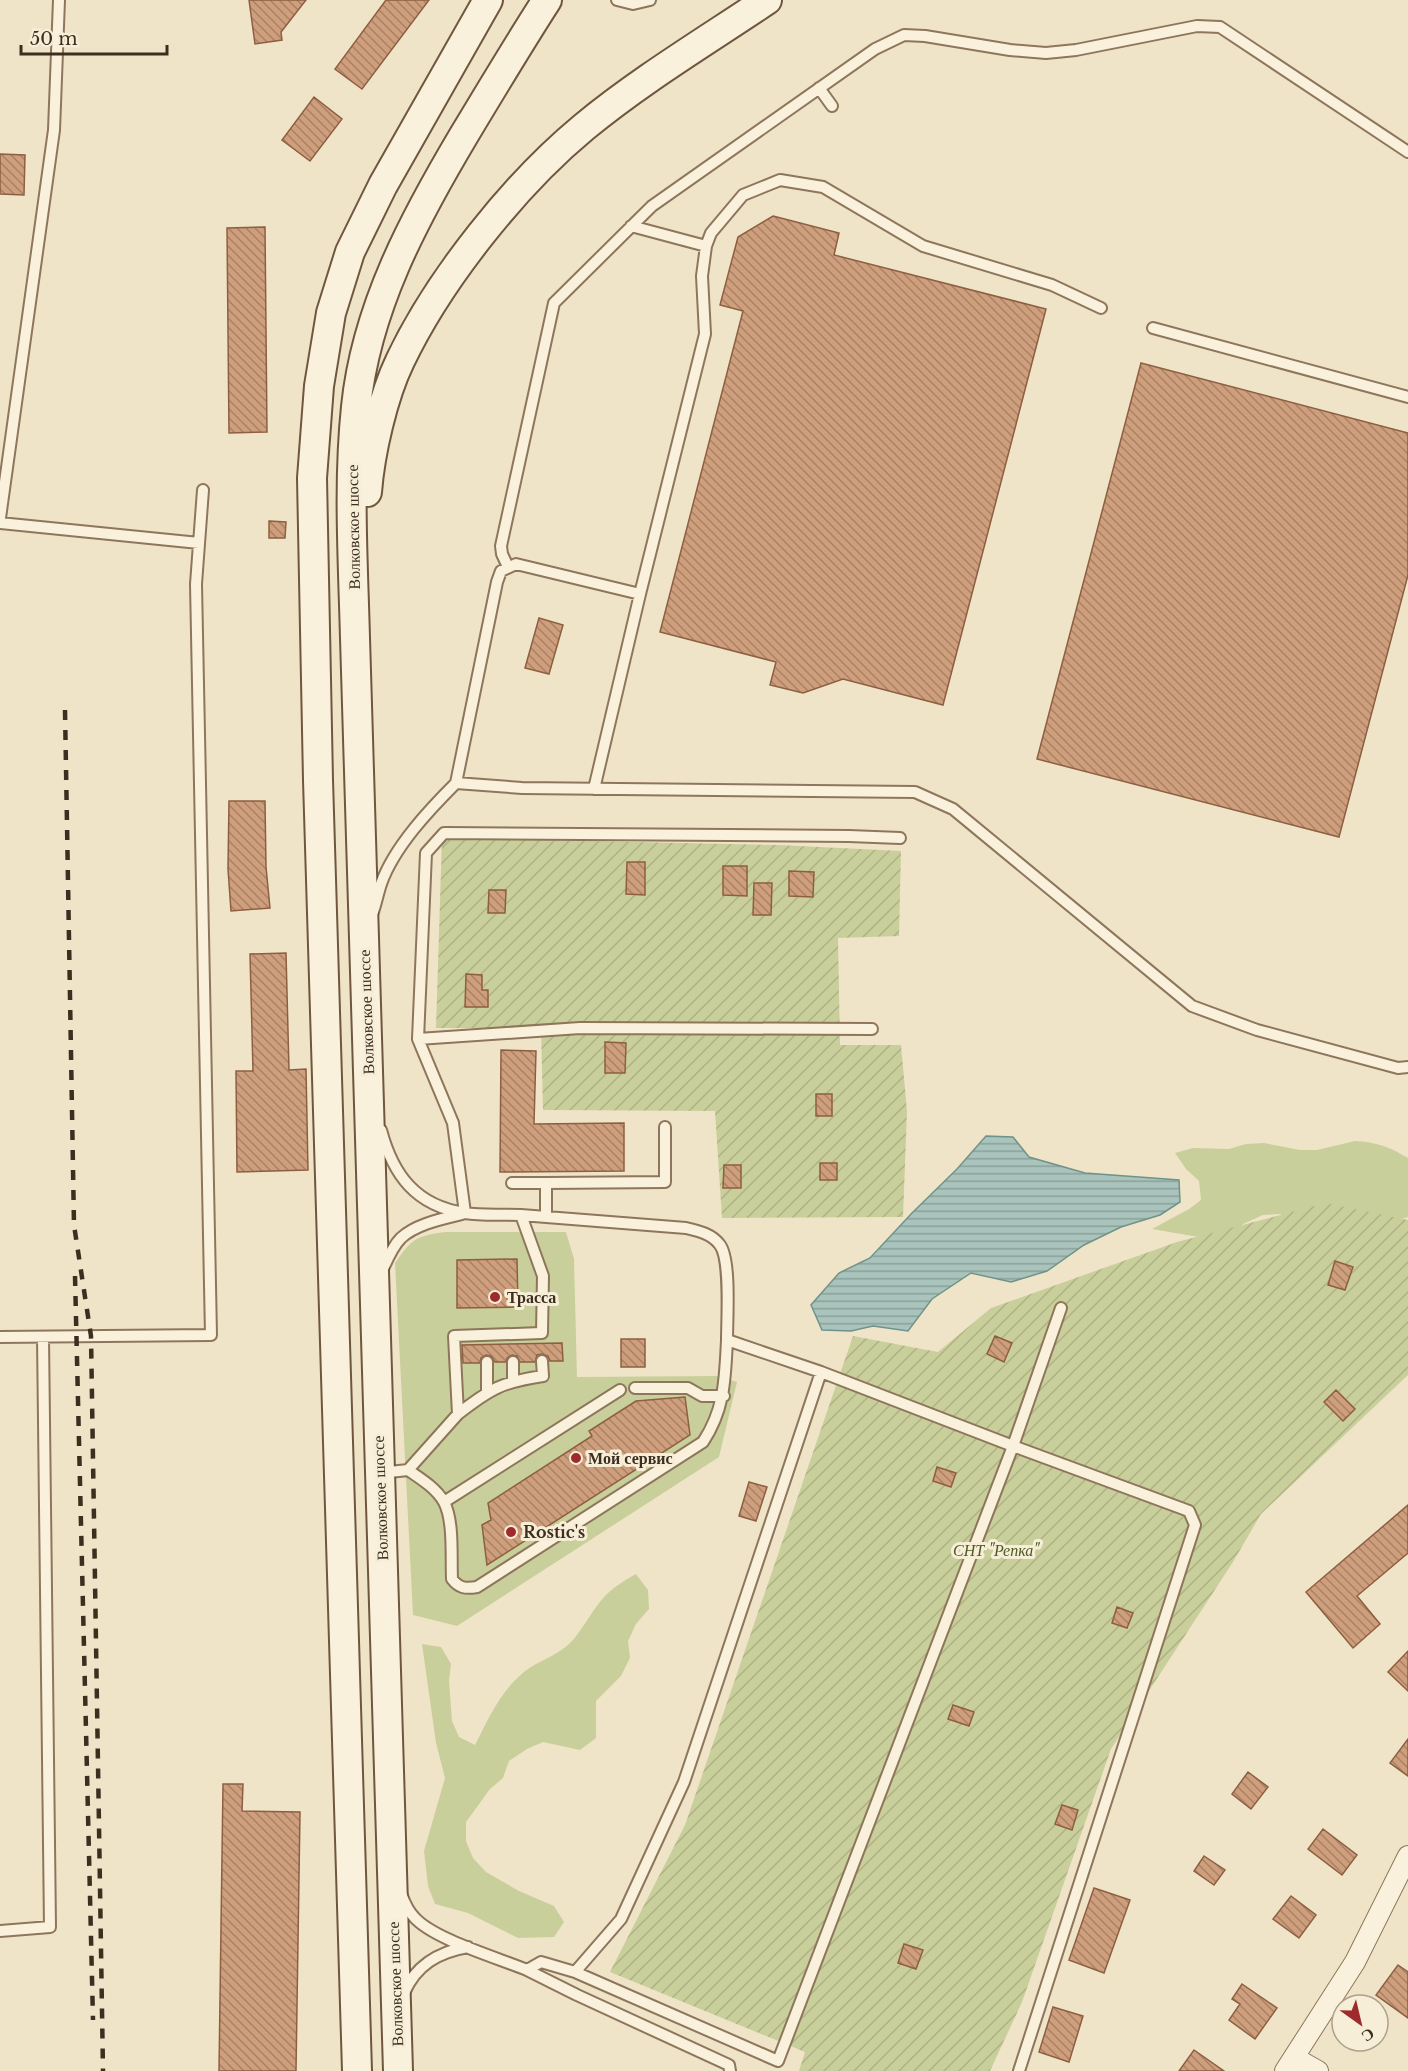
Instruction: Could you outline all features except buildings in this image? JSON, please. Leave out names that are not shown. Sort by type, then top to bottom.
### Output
[{"type":"main road","points":[[357,2071],[318,804],[312,477],[319,386],[329,324],[350,252],[383,185],[488,0]]},
{"type":"main road","name":"Волковское шоссе","points":[[398,2071],[355,638],[352,469],[356,405],[366,350],[395,263],[431,193],[500,74],[547,0]]},
{"type":"main road","points":[[355,638],[368,475],[383,410],[399,362],[420,322],[456,268],[500,212],[543,164],[585,126],[638,87],[767,0]]},
{"type":"street","points":[[1318,2071],[1290,2064],[1355,1962],[1408,1856]]},
{"type":"lane","points":[[0,518],[54,130],[59,0]]},
{"type":"lane","points":[[617,0],[633,4],[650,0]]},
{"type":"lane","points":[[508,567],[501,546],[554,303],[652,206],[875,49],[904,35],[1046,53],[1076,50],[1197,26],[1220,27],[1408,152]]},
{"type":"lane","points":[[819,88],[832,106]]},
{"type":"lane","points":[[594,789],[705,334],[702,276],[706,246],[711,232],[743,195],[780,180],[823,187],[923,246],[1052,285],[1101,308]]},
{"type":"lane","points":[[631,226],[706,246]]},
{"type":"lane","points":[[1153,328],[1408,397]]},
{"type":"lane","points":[[0,1337],[211,1335],[196,584],[203,490]]},
{"type":"lane","points":[[0,523],[199,543]]},
{"type":"lane","points":[[364,947],[381,883],[405,839],[456,783],[501,571],[516,564],[640,594]]},
{"type":"lane","points":[[456,783],[522,788],[915,792],[953,808],[1192,1006],[1257,1030],[1398,1068],[1408,1068]]},
{"type":"lane","points":[[465,1213],[453,1123],[418,1039],[426,853],[444,833],[900,838]]},
{"type":"lane","points":[[418,1039],[580,1028],[872,1029]]},
{"type":"lane","points":[[368,1082],[385,1144],[397,1172],[421,1197],[441,1207],[465,1213],[686,1228],[706,1233],[721,1245],[726,1266],[728,1340],[724,1396],[712,1428],[703,1442],[477,1587],[466,1588],[456,1585],[452,1579],[449,1523],[444,1502],[431,1486],[408,1470],[380,1473]]},
{"type":"lane","points":[[512,1183],[665,1182],[665,1127]]},
{"type":"lane","points":[[546,1183],[546,1217]]},
{"type":"lane","points":[[375,1302],[381,1273],[390,1252],[401,1238],[416,1228],[436,1220],[465,1213]]},
{"type":"lane","points":[[458,1414],[454,1336],[486,1340],[542,1339],[543,1276],[521,1215]]},
{"type":"lane","points":[[527,1970],[541,1962],[575,1972],[778,2061],[1013,1446],[1061,1308]]},
{"type":"lane","points":[[0,1930],[50,1927],[43,1337]]},
{"type":"lane","points":[[728,1340],[821,1371],[1013,1446],[1189,1511],[1195,1525],[1019,2071]]},
{"type":"lane","points":[[408,1470],[458,1414],[487,1392],[513,1381],[543,1376],[542,1361]]},
{"type":"lane","points":[[487,1362],[487,1392]]},
{"type":"lane","points":[[513,1362],[513,1381]]},
{"type":"lane","points":[[575,1972],[621,1920],[684,1782],[821,1371]]},
{"type":"lane","points":[[635,1388],[688,1388],[702,1396],[724,1396]]},
{"type":"lane","points":[[444,1502],[620,1390]]},
{"type":"lane","points":[[392,1866],[406,1906],[414,1918],[428,1928],[468,1947],[527,1970],[729,2065],[730,2071]]},
{"type":"lane","points":[[396,2013],[408,1984],[421,1967],[434,1957],[451,1950],[468,1947]]},
{"type":"green space","points":[[442,838],[779,845],[901,851],[899,936],[838,938],[840,1045],[901,1045],[907,1111],[903,1217],[722,1218],[715,1111],[543,1110],[541,1028],[436,1028]]},
{"type":"green space","points":[[1355,1141],[1383,1146],[1408,1158],[1408,1217],[1377,1226],[1277,1231],[1281,1214],[1263,1215],[1243,1224],[1230,1237],[1210,1239],[1152,1229],[1201,1200],[1199,1181],[1186,1169],[1175,1153],[1193,1148],[1229,1149],[1246,1144],[1264,1143],[1300,1150],[1317,1150]]},
{"type":"green space","name":"СНТ \"Репка\"","points":[[1326,1203],[1408,1220],[1408,1375],[1261,1514],[1233,1562],[1111,1749],[1022,2002],[990,2071],[799,2071],[805,2052],[610,1972],[685,1825],[853,1336],[938,1352],[991,1308],[1177,1242]]},
{"type":"green space","points":[[445,1232],[566,1232],[574,1259],[577,1377],[717,1376],[737,1382],[719,1457],[457,1626],[413,1615],[395,1263],[415,1240]]},
{"type":"green space","points":[[636,1574],[648,1590],[649,1609],[636,1624],[628,1641],[630,1658],[621,1676],[596,1701],[596,1738],[580,1750],[543,1742],[527,1749],[509,1761],[503,1778],[490,1789],[466,1822],[466,1841],[473,1858],[486,1872],[519,1891],[554,1906],[564,1922],[554,1937],[518,1938],[468,1913],[435,1904],[428,1886],[424,1851],[445,1778],[436,1743],[422,1644],[441,1647],[451,1664],[449,1681],[452,1721],[459,1737],[475,1745],[498,1702],[521,1674],[566,1647],[606,1595],[620,1583]]},
{"type":"water","points":[[986,1136],[1013,1137],[1029,1157],[1085,1173],[1179,1180],[1180,1202],[1160,1215],[1121,1227],[1084,1245],[1047,1271],[1011,1282],[971,1273],[932,1299],[908,1331],[873,1326],[851,1331],[822,1330],[811,1305],[839,1273],[870,1258]]},
{"type":"railway","points":[[65,710],[74,1225],[91,1336],[103,2071]]},
{"type":"railway","points":[[75,1276],[93,2020]]},
{"type":"place","name":"Трасса","points":[[495,1297]]},
{"type":"place","name":"Мой сервис","points":[[576,1458]]},
{"type":"place","name":"Rostic's","points":[[511,1532]]}]
